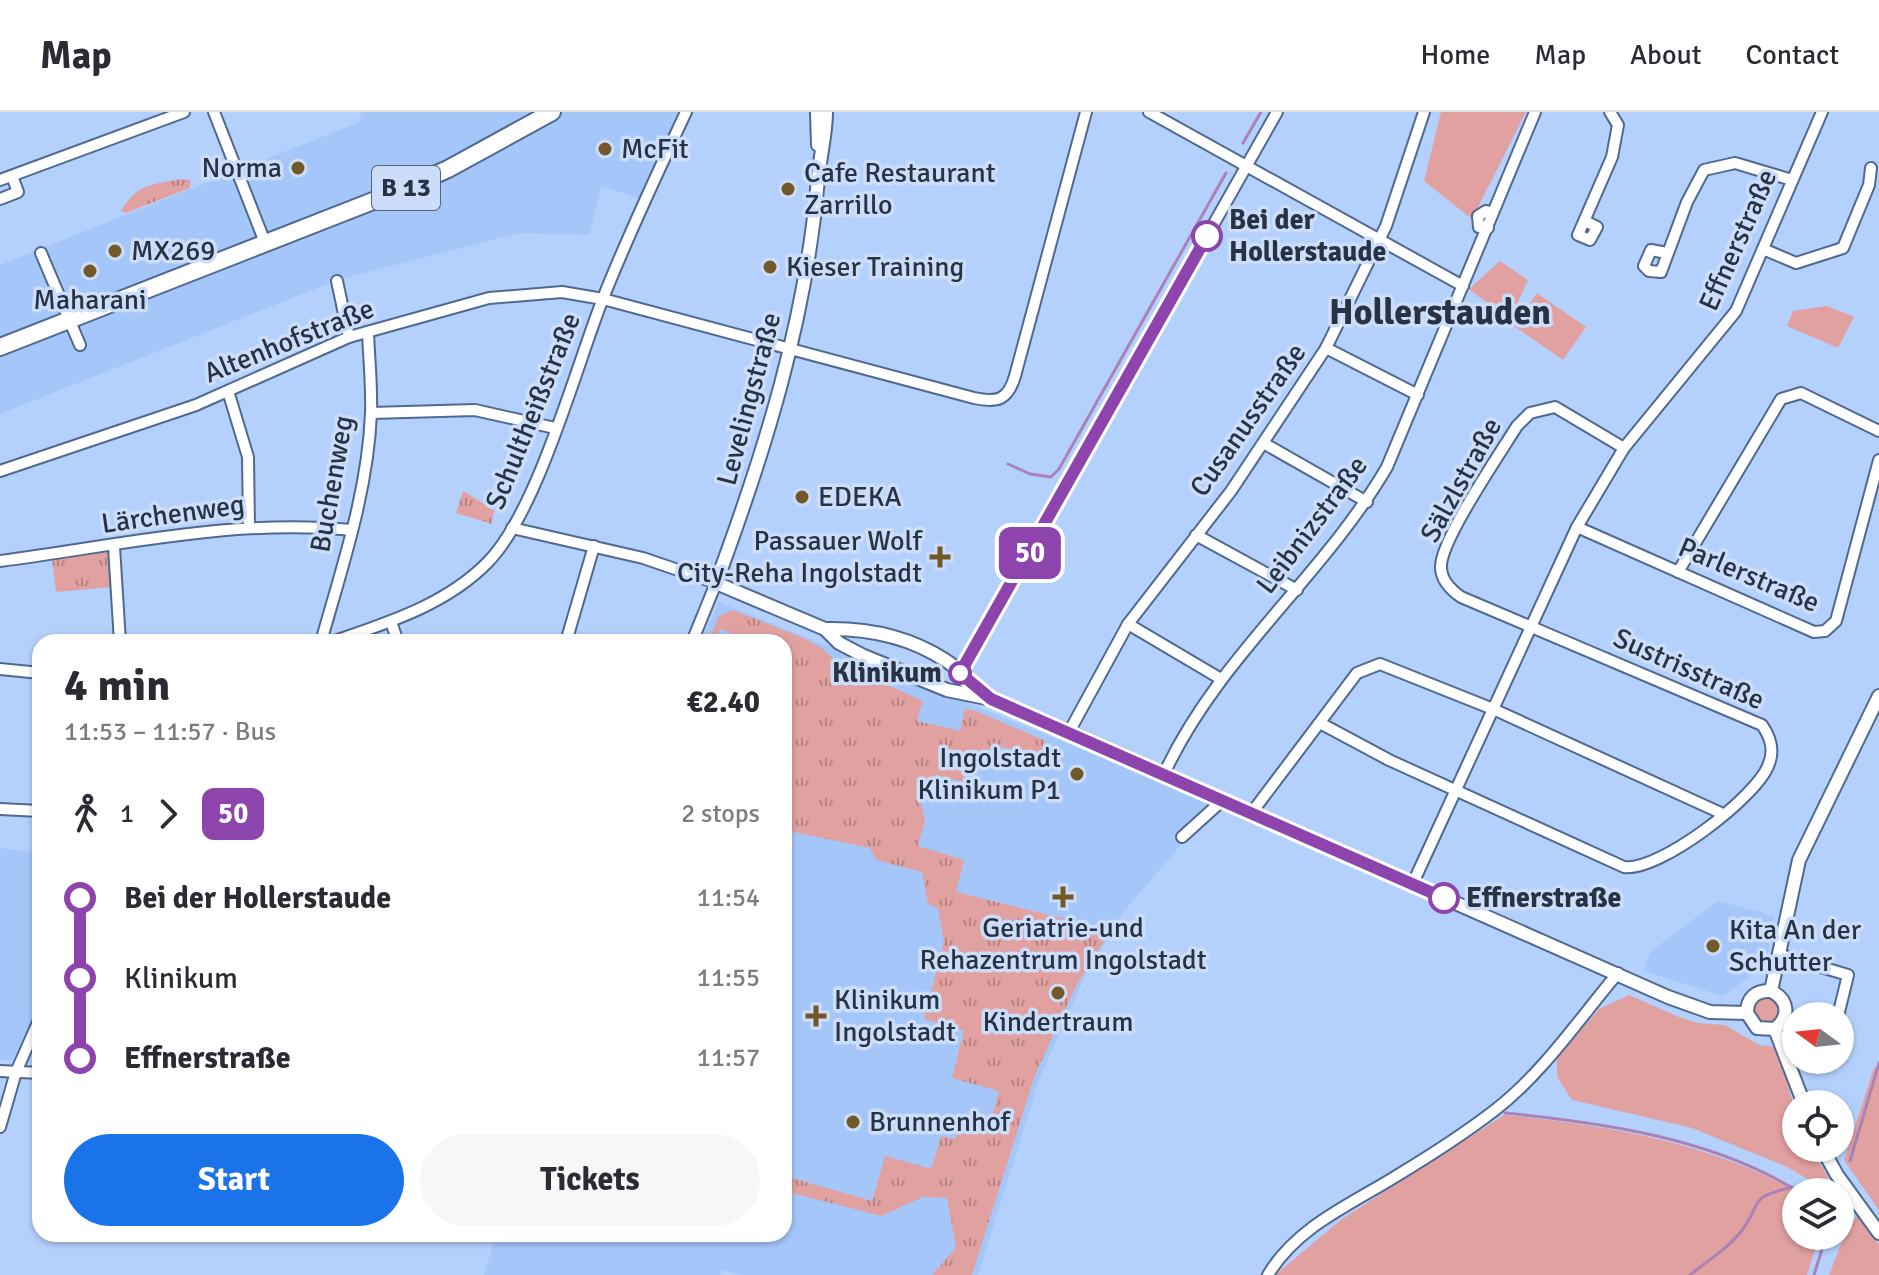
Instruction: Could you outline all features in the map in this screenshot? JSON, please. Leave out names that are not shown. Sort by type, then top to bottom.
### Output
[{"type":"main road","name":"B 13","points":[[0,347],[266,245],[448,169],[552,112]]},
{"type":"street","points":[[0,180],[184,112]]},
{"type":"street","points":[[214,112],[266,245]]},
{"type":"street","name":"Schultheißstraße","points":[[356,634],[391,622],[459,585],[487,563],[512,528],[555,428],[603,299],[686,112]]},
{"type":"street","name":"Levelingstraße","points":[[817,112],[820,161]]},
{"type":"street","name":"Levelingstraße","points":[[695,634],[760,463],[791,349],[813,233],[826,112]]},
{"type":"street","name":"Altenhofstraße","points":[[0,471],[228,391],[349,337],[503,296],[562,292],[603,299],[974,398],[991,402],[1003,399],[1010,392],[1015,376],[1086,112]]},
{"type":"street","points":[[1149,112],[1463,286]]},
{"type":"street","points":[[947,690],[960,673],[1277,112]]},
{"type":"street","name":"Cusanusstraße","points":[[1069,732],[1128,624],[1265,444],[1326,348],[1380,241],[1403,183],[1424,112]]},
{"type":"street","name":"Leibnizstraße","points":[[1164,774],[1221,679],[1367,502],[1387,467],[1488,228],[1479,227],[1478,216],[1486,211],[1492,213],[1535,112]]},
{"type":"street","points":[[1585,221],[1612,157],[1618,125],[1610,112]]},
{"type":"street","name":"Effnerstraße","points":[[1413,883],[1577,527],[1624,448],[1723,331],[1736,311],[1822,112]]},
{"type":"street","points":[[1667,253],[1704,170],[1735,163],[1792,180]]},
{"type":"street","points":[[1763,249],[1796,263],[1843,248],[1869,185],[1871,168]]},
{"type":"street","points":[[0,198],[18,192],[12,176]]},
{"type":"street","points":[[41,253],[80,345]]},
{"type":"street","points":[[337,281],[349,337]]},
{"type":"street","name":"Buchenweg","points":[[323,634],[352,530],[371,413],[368,332]]},
{"type":"street","points":[[1326,348],[1418,395]]},
{"type":"street","points":[[228,391],[248,457],[249,527]]},
{"type":"street","points":[[1678,572],[1781,399],[1801,393],[1879,431]]},
{"type":"street","name":"Sälzlstraße","points":[[1531,626],[1451,590],[1441,567],[1451,536],[1527,414],[1555,407],[1624,448]]},
{"type":"street","points":[[371,413],[475,410],[555,428]]},
{"type":"street","points":[[1265,444],[1367,502]]},
{"type":"street","name":"Parlerstraße","points":[[1577,527],[1814,632],[1825,631],[1836,621],[1879,460]]},
{"type":"street","name":"Lärchenweg","points":[[0,561],[249,527],[297,525],[352,530]]},
{"type":"street","points":[[512,528],[666,565],[716,583],[825,629],[851,650],[947,690],[991,699],[1253,811],[1695,1007],[1747,1013]]},
{"type":"street","points":[[1196,535],[1297,590]]},
{"type":"street","points":[[568,634],[594,546]]},
{"type":"street","points":[[114,547],[119,634]]},
{"type":"street","points":[[391,622],[395,634]]},
{"type":"street","points":[[1128,624],[1221,679]]},
{"type":"street","name":"Sustrisstraße","points":[[1320,723],[1456,791],[1592,854],[1632,868],[1645,865],[1686,843],[1757,783],[1769,766],[1772,749],[1770,737],[1762,725],[1531,626]]},
{"type":"street","points":[[825,629],[883,633],[931,653],[991,699]]},
{"type":"street","points":[[851,650],[851,637],[858,629]]},
{"type":"street","points":[[1253,811],[1357,673],[1380,664],[1493,709],[1723,814]]},
{"type":"street","points":[[0,669],[32,672]]},
{"type":"street","points":[[1771,991],[1799,860],[1879,696]]},
{"type":"street","points":[[1182,837],[1224,799]]},
{"type":"street","points":[[0,809],[32,811]]},
{"type":"street","points":[[1781,955],[1848,975],[1841,1002]]},
{"type":"street","points":[[1268,1275],[1296,1241],[1318,1222],[1400,1175],[1499,1107],[1542,1064],[1618,973]]},
{"type":"street","points":[[1771,991],[1781,998],[1786,1009],[1784,1020],[1775,1029],[1757,1028],[1747,1013],[1748,1002],[1755,994],[1771,991]]},
{"type":"street","points":[[1775,1029],[1799,1090]]},
{"type":"street","points":[[0,1127],[16,1072],[32,1036]]},
{"type":"street","points":[[0,1071],[32,1073]]},
{"type":"street","points":[[1830,1162],[1879,1233]]},
{"type":"shaded area","points":[[359,112],[681,112],[642,199],[601,186],[589,235],[520,233],[340,279],[0,414],[0,265],[362,121]]},
{"type":"shaded area","name":"Klinikum Ingolstadt","points":[[719,602],[1216,804],[1125,910],[1086,974],[1040,1077],[978,1275],[743,1275],[722,1270],[720,1275],[484,1275],[494,1242],[792,1242],[792,634],[705,634]]},
{"type":"shaded area","points":[[0,848],[32,852],[32,1019],[12,1060],[0,1060]]},
{"type":"shaded area","name":"Kita An der Schutter","points":[[1718,901],[1774,916],[1766,965],[1723,996],[1644,971],[1650,952]]},
{"type":"green space","points":[[1441,112],[1526,112],[1472,219],[1424,181]]},
{"type":"green space","points":[[190,180],[190,188],[126,213],[121,211],[140,190],[153,184]]},
{"type":"green space","points":[[1500,261],[1528,280],[1510,320],[1469,289]]},
{"type":"green space","points":[[1537,293],[1586,327],[1563,360],[1514,326]]},
{"type":"green space","points":[[1827,306],[1854,317],[1838,348],[1787,326],[1793,311]]},
{"type":"green space","points":[[463,491],[494,510],[492,524],[456,513]]},
{"type":"green space","points":[[110,552],[112,587],[56,592],[52,558]]},
{"type":"green space","points":[[733,610],[806,639],[838,663],[923,701],[917,721],[960,731],[965,709],[973,710],[1046,741],[1042,751],[1036,753],[1002,747],[989,749],[985,761],[978,759],[966,766],[962,782],[938,775],[927,782],[919,795],[925,821],[918,846],[964,860],[956,892],[1111,930],[1076,986],[1035,1075],[972,1275],[932,1275],[956,1248],[947,1198],[923,1197],[881,1216],[792,1193],[792,1178],[872,1201],[885,1156],[931,1169],[941,1136],[955,1139],[960,1126],[988,1131],[999,1091],[952,1078],[964,1031],[924,1019],[944,941],[938,908],[928,904],[922,872],[876,860],[870,848],[792,832],[792,634],[733,634],[720,629],[718,634],[711,634],[719,616]]},
{"type":"green space","points":[[1629,995],[1679,1017],[1698,1023],[1725,1025],[1759,1045],[1777,1047],[1782,1074],[1785,1074],[1789,1090],[1782,1090],[1782,1162],[1819,1162],[1828,1178],[1806,1178],[1785,1166],[1692,1128],[1572,1100],[1557,1077],[1557,1058],[1599,1009]]},
{"type":"green space","points":[[1767,996],[1777,1000],[1781,1010],[1777,1020],[1767,1024],[1757,1020],[1753,1010],[1757,1000]]},
{"type":"green space","points":[[1874,1068],[1879,1069],[1879,1210],[1845,1162],[1854,1162],[1854,1129]]},
{"type":"green space","points":[[1504,1115],[1580,1124],[1655,1138],[1728,1160],[1763,1175],[1782,1184],[1782,1250],[1815,1250],[1807,1275],[1275,1275],[1342,1219]]},
{"type":"green space","points":[[1857,1216],[1879,1245],[1879,1275],[1829,1275],[1839,1250],[1854,1250],[1854,1220]]},
{"type":"waterway","points":[[1243,143],[1261,112]]},
{"type":"waterway","points":[[1008,464],[1030,474],[1051,477],[1059,469],[1226,173]]},
{"type":"waterway","points":[[1854,1147],[1879,1063]]},
{"type":"waterway","points":[[1505,1113],[1581,1122],[1657,1136],[1731,1158],[1782,1183]]},
{"type":"waterway","points":[[1690,1275],[1738,1236],[1758,1201],[1782,1190]]},
{"type":"waterway","points":[[1814,1275],[1822,1250]]},
{"type":"bus line","name":"50","points":[[1207,236],[973,655],[960,673],[991,699],[1253,811],[1444,898]]},
{"type":"place","name":"McFit","points":[[605,149]]},
{"type":"place","name":"Norma","points":[[298,168]]},
{"type":"place","name":"Cafe Restaurant Zarrillo","points":[[788,189]]},
{"type":"place","name":"Bei der Hollerstaude","points":[[1207,236]]},
{"type":"place","name":"MX269","points":[[115,251]]},
{"type":"place","name":"Kieser Training","points":[[770,267]]},
{"type":"place","name":"Maharani","points":[[90,271]]},
{"type":"place","name":"EDEKA","points":[[802,497]]},
{"type":"place","name":"Passauer Wolf City-Reha Ingolstadt","points":[[940,557]]},
{"type":"place","name":"Klinikum","points":[[960,673]]},
{"type":"place","name":"Ingolstadt Klinikum P1","points":[[1077,774]]},
{"type":"place","name":"Geriatrie-und Rehazentrum Ingolstadt","points":[[1063,897]]},
{"type":"place","name":"Effnerstraße","points":[[1444,898]]},
{"type":"place","name":"Kita An der Schutter","points":[[1713,946]]},
{"type":"place","name":"Kindertraum","points":[[1058,993]]},
{"type":"place","name":"Klinikum Ingolstadt","points":[[816,1016]]},
{"type":"place","name":"Brunnenhof","points":[[853,1122]]},
{"type":"district","name":"Hollerstauden","points":[[1440,312]]}]
